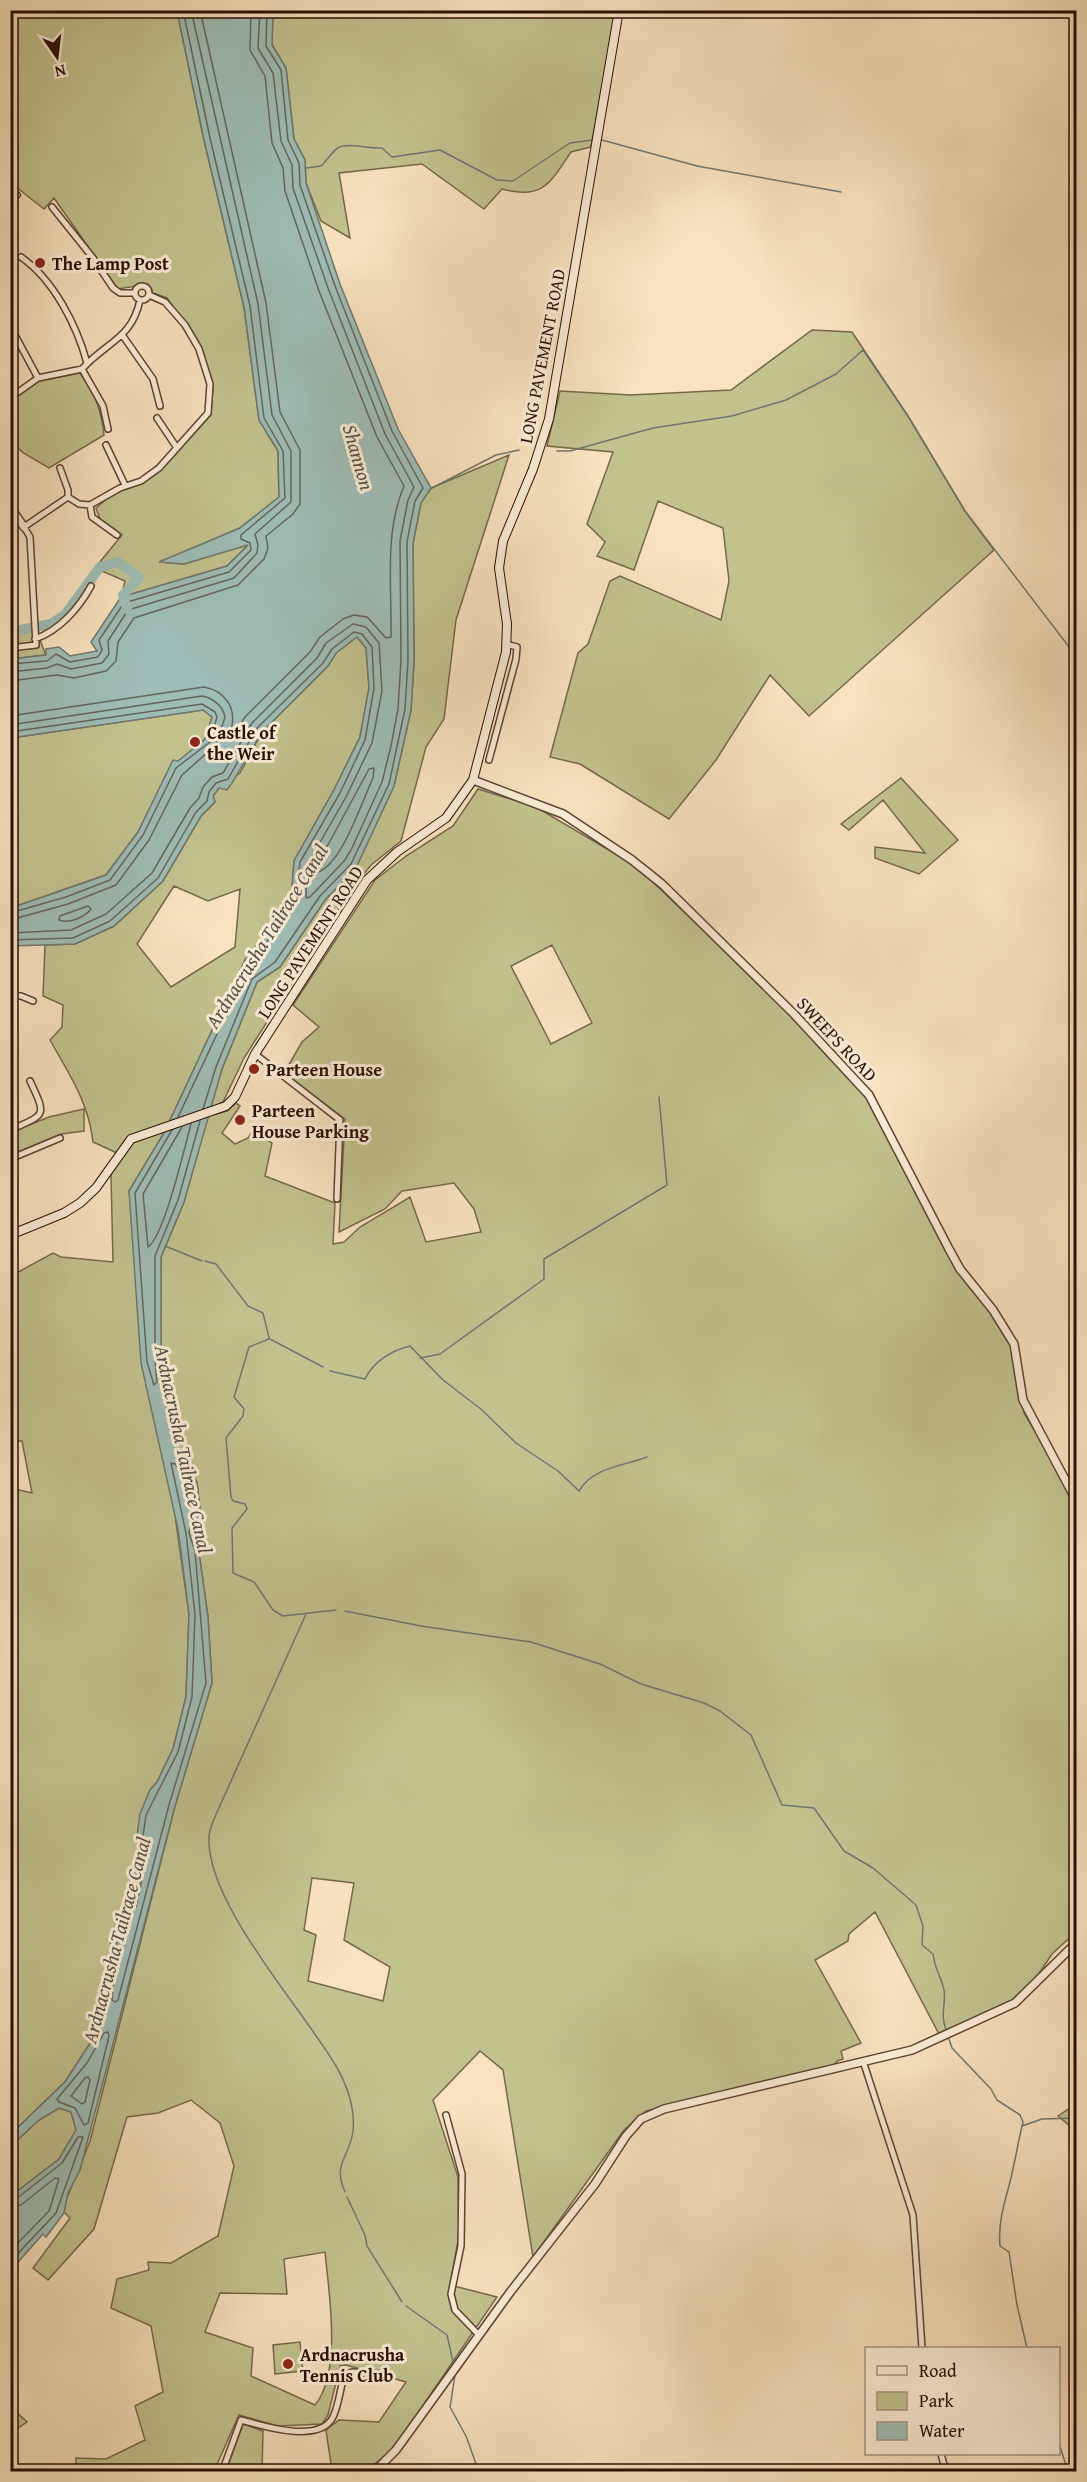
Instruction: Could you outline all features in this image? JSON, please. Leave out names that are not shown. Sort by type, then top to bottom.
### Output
[{"type":"main road","name":"LONG PAVEMENT ROAD","points":[[10,1235],[64,1213],[80,1203],[96,1188],[126,1143],[138,1135],[226,1106],[235,1097],[255,1054],[367,880],[389,858],[446,818],[473,780],[499,686],[506,644],[507,624],[499,568],[503,542],[533,469],[549,419],[619,10]]},
{"type":"street","points":[[10,202],[17,195]]},
{"type":"street","points":[[52,207],[93,258],[113,288],[120,293],[135,293]]},
{"type":"street","points":[[21,257],[45,280],[66,313],[82,343],[87,363]]},
{"type":"street","points":[[135,293],[138,287],[143,286],[149,290],[149,295]]},
{"type":"street","points":[[10,398],[38,378],[82,369],[123,336],[137,315],[140,300],[135,293]]},
{"type":"street","points":[[140,300],[149,295]]},
{"type":"street","points":[[68,497],[79,504],[90,505],[125,485],[141,481],[159,468],[208,413],[210,384],[199,349],[185,325],[165,302],[149,295]]},
{"type":"street","points":[[10,326],[38,378]]},
{"type":"street","points":[[123,336],[153,379],[160,406]]},
{"type":"street","points":[[82,369],[103,406],[108,429]]},
{"type":"street","points":[[157,418],[177,448]]},
{"type":"street","points":[[105,445],[125,485]]},
{"type":"street","points":[[24,527],[68,497],[69,489],[60,468]]},
{"type":"street","points":[[90,505],[92,517],[117,535]]},
{"type":"street","points":[[10,507],[30,537],[36,645],[10,648]]},
{"type":"street","points":[[35,639],[64,621],[91,586]]},
{"type":"street","points":[[489,760],[516,659],[517,647],[506,644]]},
{"type":"street","name":"SWEEPS ROAD","points":[[473,780],[563,814],[632,860],[662,884],[857,1080],[886,1125],[960,1269],[993,1310],[1014,1344],[1023,1400],[1077,1500]]},
{"type":"street","points":[[10,996],[21,996],[33,1001]]},
{"type":"street","points":[[255,1054],[303,1088],[340,1120],[337,1198]]},
{"type":"street","points":[[10,1130],[38,1118],[41,1112],[42,1107],[30,1081]]},
{"type":"street","points":[[10,1159],[60,1138]]},
{"type":"street","points":[[374,2472],[396,2450],[479,2335],[595,2184],[626,2136],[641,2119],[664,2109],[864,2064],[912,2050],[1015,2003],[1077,1943]]},
{"type":"street","points":[[864,2064],[913,2215],[922,2347]]},
{"type":"street","points":[[446,2115],[462,2174],[461,2246],[452,2294],[455,2310],[479,2335]]},
{"type":"street","points":[[222,2472],[242,2420],[279,2431],[306,2431],[325,2426],[333,2418],[344,2376],[352,2372],[382,2374]]},
{"type":"street","points":[[941,2455],[946,2472]]},
{"type":"green space","points":[[610,10],[615,17],[591,147],[571,152],[544,186],[527,192],[502,189],[484,209],[422,164],[339,173],[350,238],[321,221],[306,183],[305,160],[294,139],[286,68],[272,45],[273,11]]},
{"type":"green space","points":[[10,11],[177,11],[204,140],[244,307],[259,420],[278,451],[279,497],[240,528],[161,562],[184,564],[249,544],[227,566],[123,597],[121,597],[125,581],[95,568],[122,535],[100,519],[96,508],[115,492],[148,479],[161,470],[211,415],[213,385],[200,344],[167,298],[153,293],[148,284],[118,289],[54,198],[44,209],[11,183]]},
{"type":"green space","points":[[812,330],[852,332],[908,416],[965,511],[994,550],[809,716],[770,675],[716,760],[669,819],[580,764],[550,757],[578,653],[588,644],[610,581],[620,576],[721,620],[729,581],[723,528],[658,501],[634,570],[597,556],[605,542],[587,524],[613,452],[547,446],[560,391],[631,395],[731,390]]},
{"type":"green space","points":[[80,373],[97,402],[104,435],[49,468],[25,454],[14,444],[11,429],[11,401],[39,381]]},
{"type":"green space","points":[[509,455],[456,620],[444,719],[426,747],[401,841],[371,865],[351,890],[244,1058],[223,1102],[208,1110],[257,982],[280,967],[325,900],[355,868],[394,786],[411,710],[414,661],[413,543],[421,503],[431,488]]},
{"type":"green space","points":[[38,623],[38,635],[46,655],[11,659],[11,650],[38,647],[38,636],[33,643],[11,645],[11,629]]},
{"type":"green space","points":[[357,637],[366,648],[369,688],[360,737],[334,790],[294,861],[291,902],[245,960],[164,1133],[129,1191],[189,1614],[186,1697],[173,1749],[157,1782],[150,1790],[137,1836],[139,1860],[134,1888],[106,1973],[106,2003],[100,2028],[65,2082],[11,2134],[11,1488],[32,1493],[22,1441],[11,1441],[11,1276],[53,1253],[61,1257],[113,1262],[111,1175],[119,1154],[93,1142],[83,1102],[50,1040],[62,1027],[63,1005],[43,996],[45,945],[75,944],[114,926],[163,881],[201,816],[215,802],[213,796],[220,787],[240,773],[262,732],[328,666],[336,653]],"holes":[[[174,886],[208,901],[240,889],[235,947],[171,987],[137,944]]]},
{"type":"green space","points":[[203,710],[212,717],[205,739],[170,769],[138,832],[106,875],[11,908],[11,738]]},
{"type":"green space","points":[[901,778],[958,840],[919,874],[875,858],[875,847],[925,853],[883,800],[849,830],[841,824]]},
{"type":"green space","points":[[478,789],[536,807],[636,866],[767,991],[868,1099],[943,1242],[1011,1344],[1024,1413],[1069,1488],[1076,1524],[1076,1932],[1052,1954],[1036,1978],[1007,2005],[939,2034],[875,1912],[849,1934],[848,1941],[815,1960],[861,2043],[841,2051],[843,2059],[837,2061],[832,2069],[646,2111],[624,2130],[533,2257],[503,2070],[480,2051],[433,2100],[458,2177],[459,2235],[450,2285],[497,2297],[394,2448],[366,2468],[332,2471],[326,2430],[339,2420],[379,2422],[406,2382],[346,2365],[340,2366],[328,2415],[322,2424],[278,2426],[239,2415],[214,2471],[76,2471],[76,2458],[106,2459],[145,2440],[135,2406],[163,2392],[151,2326],[111,2308],[117,2279],[149,2270],[148,2262],[171,2263],[218,2236],[234,2166],[220,2123],[191,2100],[158,2113],[127,2117],[94,2229],[48,2280],[33,2268],[70,2218],[62,2210],[90,2141],[175,1806],[212,1683],[208,1617],[196,1531],[200,1510],[197,1482],[179,1458],[167,1409],[161,1361],[161,1257],[184,1202],[208,1116],[227,1111],[236,1103],[240,1106],[222,1133],[235,1144],[248,1138],[253,1130],[272,1143],[265,1176],[335,1203],[333,1244],[344,1242],[360,1227],[410,1197],[426,1242],[481,1232],[474,1209],[454,1183],[402,1191],[385,1209],[339,1232],[345,1119],[284,1073],[302,1042],[319,1027],[293,1005],[375,880],[406,856],[453,826]],"holes":[[[552,945],[592,1023],[551,1044],[511,966]],[[312,1878],[354,1883],[344,1940],[390,1967],[383,2001],[308,1981],[316,1935],[304,1930]],[[325,2252],[331,2310],[331,2353],[329,2373],[315,2405],[251,2376],[253,2348],[205,2332],[220,2293],[287,2294],[284,2259]]]},
{"type":"green space","points":[[84,1109],[84,1131],[61,1134],[11,1155],[11,1132],[49,1117]]},
{"type":"green space","points":[[1076,2104],[1076,2131],[1058,2116]]},
{"type":"green space","points":[[59,2108],[71,2112],[77,2130],[59,2159],[11,2196],[11,2146],[39,2120]]},
{"type":"green space","name":"Ardnacrusha Tennis Club","points":[[300,2342],[303,2371],[275,2374],[273,2345]]},
{"type":"green space","points":[[11,2407],[27,2422],[11,2433]]},
{"type":"green space","points":[[243,2424],[263,2431],[262,2471],[226,2471]]},
{"type":"water","points":[[177,11],[273,11],[272,45],[286,68],[294,139],[305,160],[306,183],[340,284],[398,429],[431,488],[421,503],[413,543],[414,661],[411,710],[394,786],[356,868],[325,900],[280,967],[257,982],[222,1069],[184,1202],[161,1257],[161,1361],[167,1409],[179,1458],[197,1482],[200,1510],[196,1531],[208,1617],[212,1683],[175,1806],[80,2170],[68,2193],[64,2213],[46,2237],[43,2234],[11,2270],[11,2196],[59,2159],[76,2130],[71,2112],[59,2108],[39,2120],[11,2146],[11,2134],[65,2082],[100,2028],[106,2003],[111,1940],[121,1910],[130,1905],[139,1860],[137,1836],[140,1814],[150,1790],[157,1782],[173,1749],[186,1697],[189,1614],[178,1529],[141,1363],[129,1191],[164,1133],[245,960],[291,902],[294,861],[334,790],[360,737],[369,688],[366,648],[357,637],[336,653],[328,666],[262,732],[227,790],[219,788],[213,796],[215,802],[201,816],[163,881],[114,926],[75,944],[11,946],[11,908],[106,875],[138,832],[173,760],[178,761],[205,739],[212,717],[203,710],[11,738],[11,659],[46,655],[46,649],[59,647],[70,656],[97,651],[91,642],[121,597],[227,566],[248,545],[184,564],[159,562],[240,528],[279,497],[278,451],[259,420],[244,307],[204,140]]},
{"type":"waterway","points":[[306,168],[321,166],[341,146],[382,148],[392,157],[440,150],[497,180],[513,181],[570,143],[592,140]]},
{"type":"waterway","points":[[602,140],[697,166],[841,192]]},
{"type":"waterway","points":[[557,451],[570,451],[653,428],[732,416],[786,400],[836,374],[863,350],[908,416],[965,511],[1076,656]]},
{"type":"waterway","points":[[430,489],[496,455],[519,450]]},
{"type":"waterway","points":[[10,632],[51,624],[65,615],[100,567],[118,562],[139,578],[123,595],[127,609]]},
{"type":"waterway","points":[[1076,752],[1069,762],[1076,774]]},
{"type":"waterway","points":[[420,1358],[440,1354],[544,1279],[544,1259],[667,1185],[659,1097]]},
{"type":"waterway","points":[[165,1246],[202,1261]]},
{"type":"waterway","points":[[205,1261],[216,1264],[248,1306],[263,1313],[269,1338]]},
{"type":"waterway","points":[[269,1339],[249,1347],[234,1397],[244,1409],[243,1416],[226,1438],[231,1497],[233,1501],[245,1504],[247,1509],[232,1528],[233,1573],[254,1582],[273,1610],[283,1616],[336,1610]]},
{"type":"waterway","points":[[270,1339],[323,1367]]},
{"type":"waterway","points":[[330,1371],[365,1379],[373,1367],[384,1358],[396,1350],[410,1346],[443,1380],[482,1410],[516,1443],[558,1471],[579,1491],[585,1483],[601,1472],[647,1457]]},
{"type":"waterway","points":[[345,1611],[421,1626],[531,1642],[600,1664],[641,1684],[704,1703],[720,1711],[751,1735],[782,1805],[814,1808],[844,1851],[873,1868],[916,1905],[923,1926],[922,1945],[933,1954],[942,1981],[945,1996],[943,2018],[946,2030]]},
{"type":"waterway","points":[[306,1614],[211,1826],[209,1836],[212,1862],[222,1892],[238,1922],[321,2042],[344,2081],[353,2123],[351,2140],[340,2174],[345,2192]]},
{"type":"waterway","points":[[949,2039],[952,2048],[991,2089],[997,2100],[1020,2115],[1023,2122],[1002,2214],[1000,2246],[1009,2252],[1017,2305],[1027,2347]]},
{"type":"waterway","points":[[1022,2126],[1042,2119],[1076,2118]]},
{"type":"waterway","points":[[347,2197],[365,2235],[367,2246],[402,2302]]},
{"type":"waterway","points":[[406,2306],[447,2335],[453,2362]]},
{"type":"waterway","points":[[455,2375],[450,2407],[466,2436],[479,2472]]},
{"type":"waterway","points":[[1060,2446],[1068,2472]]},
{"type":"place","name":"The Lamp Post","points":[[40,263]]},
{"type":"place","name":"Castle of the Weir","points":[[195,742]]},
{"type":"place","name":"Parteen House","points":[[254,1069]]},
{"type":"place","name":"Parteen House Parking","points":[[240,1120]]},
{"type":"place","name":"Ardnacrusha Tennis Club","points":[[288,2364]]},
{"type":"water label","name":"Shannon","points":[[359,457]]},
{"type":"water label","name":"Ardnacrusha Tailrace Canal","points":[[266,936]]},
{"type":"water label","name":"Ardnacrusha Tailrace Canal","points":[[184,1449]]},
{"type":"water label","name":"Ardnacrusha Tailrace Canal","points":[[116,1940]]}]
